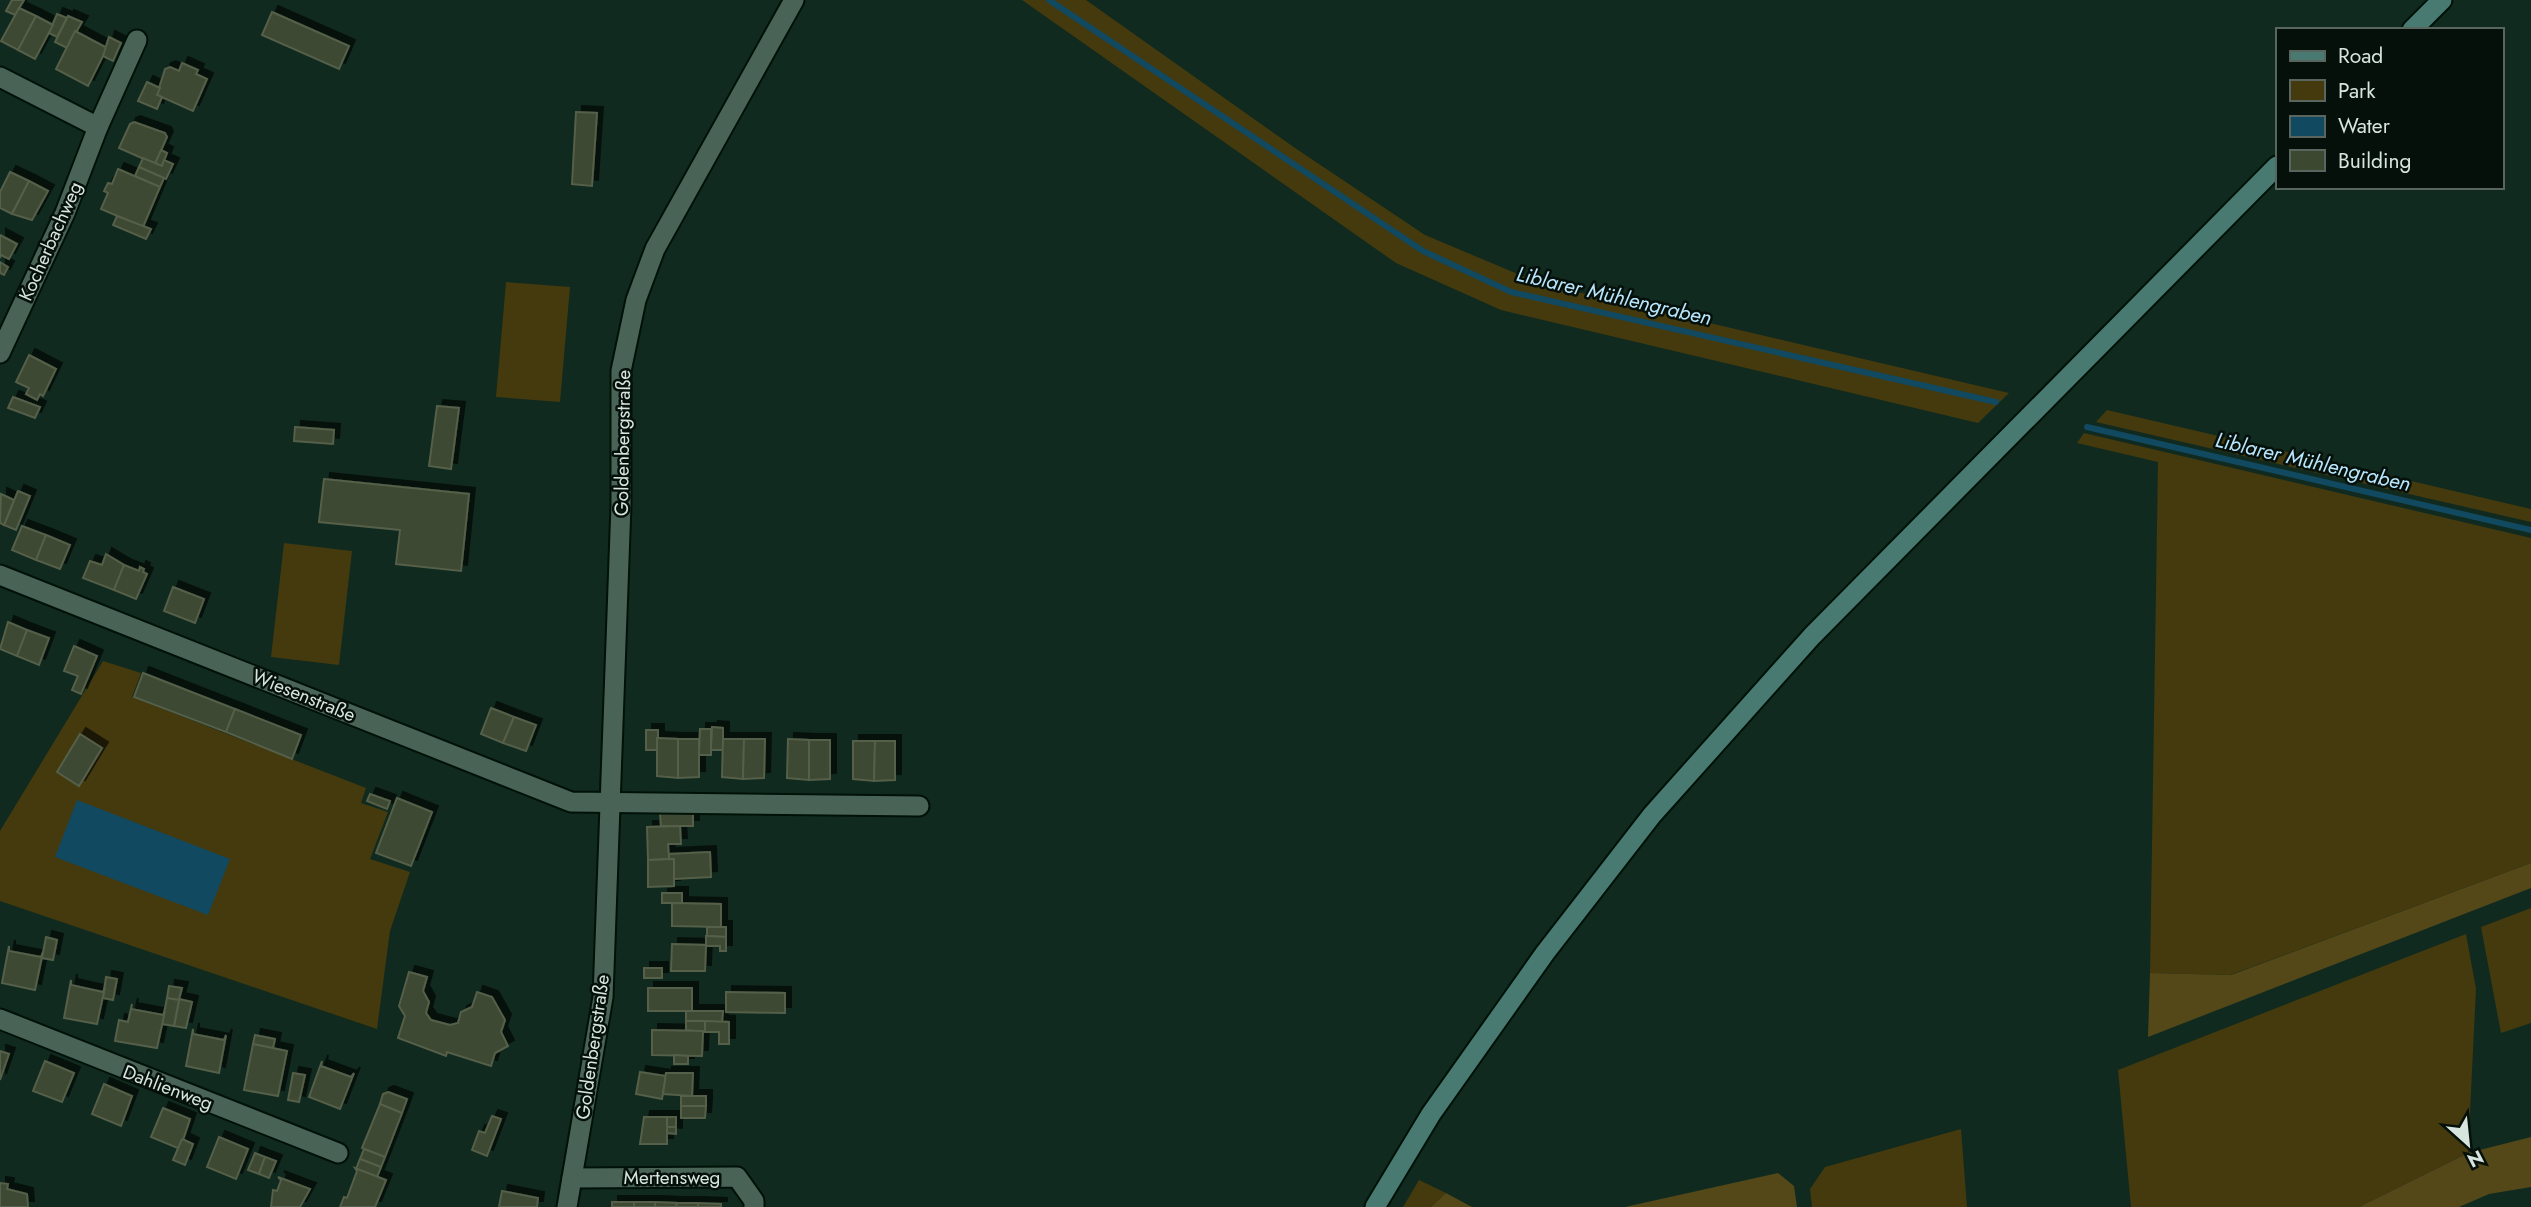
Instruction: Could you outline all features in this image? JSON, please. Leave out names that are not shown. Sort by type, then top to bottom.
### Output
[{"type":"main road","points":[[2414,28],[2442,0]]},
{"type":"main road","points":[[1375,1207],[1431,1114],[1545,953],[1652,815],[1812,636],[2276,167]]},
{"type":"street","name":"Goldenbergstraße","points":[[567,1207],[603,997],[621,505],[621,371],[636,300],[655,248],[794,0]]},
{"type":"street","name":"Kocherbachweg","points":[[0,353],[65,213],[98,127],[137,40]]},
{"type":"street","points":[[0,77],[98,127]]},
{"type":"street","name":"Wiesenstraße","points":[[0,575],[571,802],[610,801]]},
{"type":"street","points":[[610,801],[919,806]]},
{"type":"street","name":"Dahlienweg","points":[[0,1019],[338,1153]]},
{"type":"street","name":"Mertensweg","points":[[572,1178],[737,1177],[754,1201],[754,1207]]},
{"type":"green space","points":[[1022,0],[1086,0],[1295,148],[1425,235],[1539,283],[2009,393],[1978,423],[1501,310],[1396,263]]},
{"type":"green space","points":[[506,282],[570,287],[560,402],[496,397]]},
{"type":"green space","points":[[2107,410],[2531,509],[2531,522],[2096,422]]},
{"type":"green space","points":[[2084,433],[2531,538],[2531,863],[2230,975],[2150,973],[2158,462],[2077,443]]},
{"type":"green space","points":[[284,543],[352,551],[339,665],[271,657]]},
{"type":"green space","points":[[103,661],[141,673],[132,697],[366,788],[361,803],[388,812],[370,859],[410,872],[390,931],[377,1029],[0,901],[0,831]]},
{"type":"green space","points":[[2531,908],[2531,1023],[2501,1033],[2481,927]]},
{"type":"green space","points":[[2466,934],[2476,989],[2468,1153],[2359,1207],[2131,1207],[2118,1070]]},
{"type":"green space","points":[[1961,1129],[1967,1207],[1812,1207],[1810,1189],[1825,1167]]},
{"type":"green space","points":[[1419,1180],[1446,1193],[1431,1207],[1403,1207]]},
{"type":"shaded area","points":[[2531,863],[2531,888],[2148,1037],[2150,973],[2231,975]]},
{"type":"shaded area","points":[[2531,1137],[2531,1187],[2489,1194],[2459,1207],[2359,1207],[2468,1153]]},
{"type":"shaded area","points":[[1778,1173],[1794,1186],[1797,1207],[1625,1207]]},
{"type":"shaded area","points":[[1446,1193],[1470,1206],[1473,1207],[1431,1207]]},
{"type":"water","points":[[77,800],[230,859],[208,915],[55,857]]},
{"type":"building","points":[[12,0],[24,0],[15,15],[6,11]]},
{"type":"building","points":[[19,8],[36,16],[18,50],[1,41]]},
{"type":"building","points":[[272,12],[349,46],[339,69],[262,35]]},
{"type":"building","points":[[57,14],[67,18],[57,37],[49,33]]},
{"type":"building","points":[[36,16],[53,25],[35,59],[18,50]]},
{"type":"building","points":[[68,16],[82,22],[67,48],[55,42]]},
{"type":"building","points":[[75,31],[107,48],[88,86],[56,69]]},
{"type":"building","points":[[109,37],[121,43],[113,61],[103,56]]},
{"type":"building","points":[[182,63],[198,70],[196,74],[207,79],[193,111],[157,95],[165,69],[170,67],[179,71]]},
{"type":"building","points":[[147,82],[160,88],[157,95],[162,97],[157,109],[138,101]]},
{"type":"building","points":[[576,112],[597,113],[592,186],[572,184]]},
{"type":"building","points":[[134,122],[165,133],[167,137],[155,164],[119,148],[130,124]]},
{"type":"building","points":[[161,150],[167,153],[162,166],[155,164]]},
{"type":"building","points":[[143,158],[162,166],[164,160],[173,164],[166,179],[139,167]]},
{"type":"building","points":[[139,167],[164,178],[160,187],[135,176]]},
{"type":"building","points":[[118,169],[160,187],[143,227],[101,209],[108,193],[104,191],[108,183],[112,184]]},
{"type":"building","points":[[10,172],[29,181],[12,214],[0,208],[0,192]]},
{"type":"building","points":[[29,181],[48,191],[32,220],[12,214]]},
{"type":"building","points":[[117,216],[151,229],[146,239],[113,225]]},
{"type":"building","points":[[0,235],[17,244],[9,259],[1,255],[0,258]]},
{"type":"building","points":[[0,262],[8,267],[4,275],[0,273]]},
{"type":"building","points":[[29,355],[56,369],[43,396],[40,394],[37,400],[26,394],[29,388],[16,382]]},
{"type":"building","points":[[13,397],[40,407],[35,418],[8,408]]},
{"type":"building","points":[[437,406],[459,408],[451,469],[429,466]]},
{"type":"building","points":[[295,427],[334,430],[333,444],[294,441]]},
{"type":"building","points":[[324,479],[469,494],[461,571],[396,564],[400,530],[319,522]]},
{"type":"building","points":[[18,491],[30,496],[16,530],[4,525]]},
{"type":"building","points":[[1,494],[14,500],[4,525],[0,523]]},
{"type":"building","points":[[22,526],[46,535],[36,560],[12,550]]},
{"type":"building","points":[[46,535],[70,545],[60,569],[36,560]]},
{"type":"building","points":[[106,554],[124,565],[114,590],[83,578],[90,561],[102,565]]},
{"type":"building","points":[[124,565],[139,571],[140,567],[147,574],[136,599],[114,590]]},
{"type":"building","points":[[173,587],[204,599],[195,623],[164,611]]},
{"type":"building","points":[[8,622],[27,630],[17,656],[0,649]]},
{"type":"building","points":[[27,630],[49,638],[39,665],[17,656]]},
{"type":"building","points":[[74,646],[97,656],[81,694],[72,690],[78,676],[64,671]]},
{"type":"building","points":[[143,673],[235,709],[226,732],[134,697]]},
{"type":"building","points":[[491,708],[514,717],[503,743],[481,734]]},
{"type":"building","points":[[235,709],[301,735],[292,759],[226,732]]},
{"type":"building","points":[[514,717],[536,725],[526,751],[503,743]]},
{"type":"building","points":[[712,727],[723,728],[723,750],[711,750]]},
{"type":"building","points":[[700,729],[711,729],[711,755],[699,755]]},
{"type":"building","points":[[646,730],[658,730],[658,750],[646,750]]},
{"type":"building","points":[[80,734],[102,748],[79,786],[57,772]]},
{"type":"building","points":[[657,738],[678,739],[678,778],[657,776]]},
{"type":"building","points":[[678,739],[699,739],[699,777],[678,778]]},
{"type":"building","points":[[723,739],[744,739],[743,779],[722,777]]},
{"type":"building","points":[[744,739],[765,739],[764,778],[743,779]]},
{"type":"building","points":[[788,739],[809,740],[809,780],[787,778]]},
{"type":"building","points":[[809,740],[830,740],[830,779],[809,780]]},
{"type":"building","points":[[853,741],[875,741],[874,781],[853,779]]},
{"type":"building","points":[[875,741],[895,741],[895,780],[874,781]]},
{"type":"building","points":[[370,794],[390,801],[387,809],[367,801]]},
{"type":"building","points":[[397,798],[432,812],[411,866],[376,853]]},
{"type":"building","points":[[660,813],[693,813],[693,826],[661,826]]},
{"type":"building","points":[[680,826],[681,844],[668,844],[669,859],[648,860],[647,827]]},
{"type":"building","points":[[710,852],[711,877],[674,879],[674,859],[669,859],[669,854]]},
{"type":"building","points":[[674,859],[674,886],[648,887],[648,860]]},
{"type":"building","points":[[662,893],[682,893],[682,903],[662,903]]},
{"type":"building","points":[[672,903],[721,904],[721,927],[672,926]]},
{"type":"building","points":[[707,927],[726,927],[726,937],[707,936]]},
{"type":"building","points":[[706,936],[726,937],[726,951],[720,951],[720,946],[706,946]]},
{"type":"building","points":[[46,937],[57,940],[53,960],[42,958]]},
{"type":"building","points":[[672,944],[706,945],[705,971],[671,971]]},
{"type":"building","points":[[9,946],[9,951],[41,957],[43,952],[35,990],[2,983]]},
{"type":"building","points":[[644,968],[662,968],[662,978],[644,978]]},
{"type":"building","points":[[409,972],[427,977],[423,991],[429,1002],[426,1013],[431,1020],[450,1025],[458,1023],[461,1012],[472,1007],[477,992],[492,997],[505,1020],[501,1032],[508,1046],[495,1053],[491,1066],[447,1052],[446,1056],[398,1038],[405,1016],[399,1006]]},
{"type":"building","points":[[106,977],[117,979],[113,1000],[103,998]]},
{"type":"building","points":[[71,980],[71,985],[103,992],[105,987],[97,1024],[64,1018]]},
{"type":"building","points":[[169,986],[182,988],[179,999],[192,1002],[186,1028],[174,1026],[179,1000],[167,998]]},
{"type":"building","points":[[648,988],[692,988],[692,1011],[648,1011]]},
{"type":"building","points":[[726,992],[785,993],[785,1013],[726,1012]]},
{"type":"building","points":[[167,998],[179,1000],[174,1026],[162,1024]]},
{"type":"building","points":[[132,1004],[131,1009],[163,1015],[165,1011],[157,1048],[115,1041],[119,1020],[128,1022]]},
{"type":"building","points":[[686,1011],[723,1011],[722,1022],[686,1021]]},
{"type":"building","points":[[686,1021],[705,1021],[705,1032],[686,1030]]},
{"type":"building","points":[[705,1021],[729,1022],[729,1044],[719,1044],[719,1032],[705,1032]]},
{"type":"building","points":[[193,1029],[193,1034],[224,1040],[226,1035],[219,1073],[186,1066]]},
{"type":"building","points":[[652,1030],[703,1031],[702,1056],[652,1055]]},
{"type":"building","points":[[255,1035],[275,1039],[273,1048],[253,1044]]},
{"type":"building","points":[[253,1044],[287,1051],[278,1096],[244,1090]]},
{"type":"building","points":[[0,1051],[9,1054],[0,1080]]},
{"type":"building","points":[[674,1055],[688,1056],[688,1064],[674,1064]]},
{"type":"building","points":[[45,1061],[74,1073],[62,1102],[33,1091]]},
{"type":"building","points":[[322,1061],[321,1066],[351,1077],[354,1073],[340,1109],[309,1097]]},
{"type":"building","points":[[640,1072],[666,1076],[662,1099],[636,1094]]},
{"type":"building","points":[[293,1073],[305,1075],[299,1102],[288,1100]]},
{"type":"building","points":[[666,1073],[693,1073],[692,1096],[663,1094]]},
{"type":"building","points":[[104,1084],[132,1096],[121,1126],[92,1114]]},
{"type":"building","points":[[388,1092],[407,1099],[402,1113],[380,1104],[383,1094]]},
{"type":"building","points":[[681,1096],[706,1096],[706,1106],[681,1106]]},
{"type":"building","points":[[380,1104],[402,1113],[385,1157],[362,1148]]},
{"type":"building","points":[[681,1106],[706,1106],[705,1118],[681,1118]]},
{"type":"building","points":[[163,1108],[190,1119],[180,1149],[151,1137]]},
{"type":"building","points":[[492,1116],[501,1119],[487,1156],[472,1150],[479,1131],[485,1133]]},
{"type":"building","points":[[644,1117],[667,1117],[667,1144],[640,1144]]},
{"type":"building","points":[[667,1117],[676,1117],[676,1127],[667,1127]]},
{"type":"building","points":[[667,1127],[676,1127],[676,1134],[667,1133]]},
{"type":"building","points":[[219,1137],[248,1149],[236,1179],[207,1167]]},
{"type":"building","points":[[182,1139],[193,1144],[185,1165],[173,1160]]},
{"type":"building","points":[[364,1149],[385,1157],[381,1167],[360,1159]]},
{"type":"building","points":[[255,1153],[265,1157],[259,1174],[248,1170]]},
{"type":"building","points":[[265,1157],[276,1161],[269,1178],[259,1174]]},
{"type":"building","points":[[360,1159],[381,1167],[377,1177],[356,1169]]},
{"type":"building","points":[[355,1168],[386,1180],[375,1207],[340,1207],[344,1197],[347,1198],[357,1171]]},
{"type":"building","points":[[278,1177],[310,1189],[300,1207],[271,1207],[273,1190],[277,1191],[281,1180]]},
{"type":"building","points":[[0,1183],[8,1184],[7,1189],[27,1194],[28,1207],[0,1207]]},
{"type":"building","points":[[502,1191],[538,1198],[537,1207],[499,1207]]},
{"type":"building","points":[[612,1202],[634,1202],[634,1207],[612,1207]]},
{"type":"building","points":[[634,1202],[655,1202],[655,1207],[634,1207]]},
{"type":"building","points":[[655,1202],[677,1203],[676,1207],[655,1207]]},
{"type":"building","points":[[677,1203],[698,1203],[698,1207],[676,1207]]},
{"type":"building","points":[[698,1203],[721,1204],[721,1207],[698,1207]]},
{"type":"waterway","name":"Liblarer Mühlengraben","points":[[1049,0],[1423,251],[1511,292],[1996,402]]},
{"type":"waterway","name":"Liblarer Mühlengraben","points":[[2087,427],[2531,530]]}]
